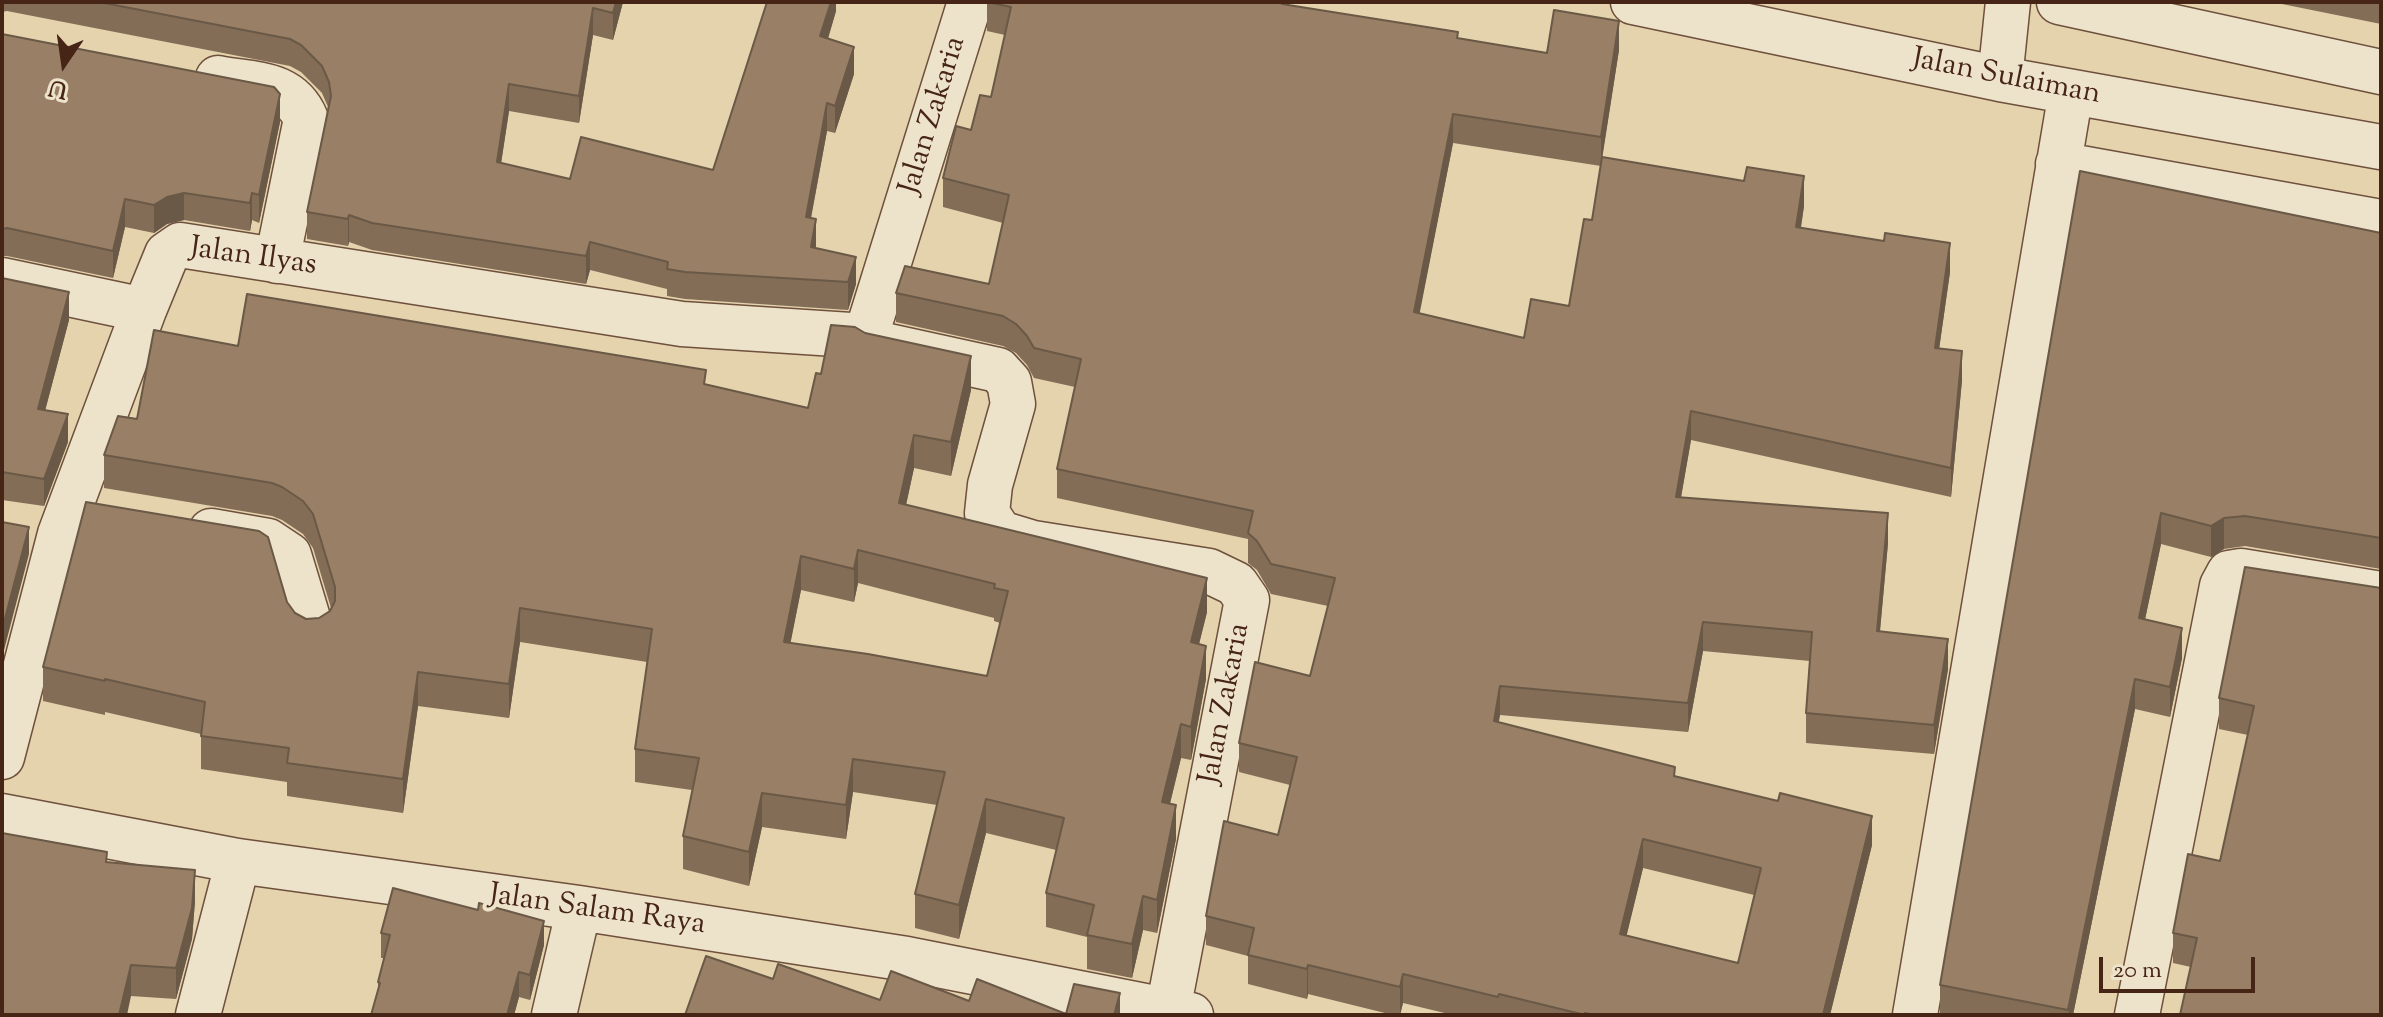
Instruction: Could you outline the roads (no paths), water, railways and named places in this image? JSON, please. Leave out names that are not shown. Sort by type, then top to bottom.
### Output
[{"type":"street","name":"Jalan Zakaria","points":[[970,2],[866,336],[870,342],[998,370],[1009,382],[1013,404],[990,485],[987,513],[1000,533],[1033,543],[1209,571],[1236,584],[1247,600],[1180,1013]]},
{"type":"street","name":"Jalan Sulaiman","points":[[1633,2],[2000,79],[2381,147]]},
{"type":"street","points":[[2000,79],[2008,2]]},
{"type":"street","points":[[2059,2],[2381,72]]},
{"type":"street","points":[[180,71],[285,91],[299,103],[306,119],[277,261]]},
{"type":"street","points":[[1915,1015],[2071,92]]},
{"type":"street","points":[[2058,164],[2381,222]]},
{"type":"street","name":"Jalan Ilyas","points":[[2,757],[65,521],[167,254],[180,245],[682,324],[866,336]]},
{"type":"street","points":[[2,280],[144,310]]},
{"type":"street","points":[[17,526],[116,515]]},
{"type":"street","points":[[177,525],[268,541],[289,555],[311,628]]},
{"type":"street","points":[[2137,1015],[2222,586],[2229,573],[2241,571],[2381,594]]},
{"type":"street","name":"Jalan Salam Raya","points":[[2,816],[238,861],[579,908],[907,959],[1091,1005],[1180,1013]]},
{"type":"street","points":[[198,1015],[238,861]]},
{"type":"street","points":[[554,1015],[579,908]]}]
